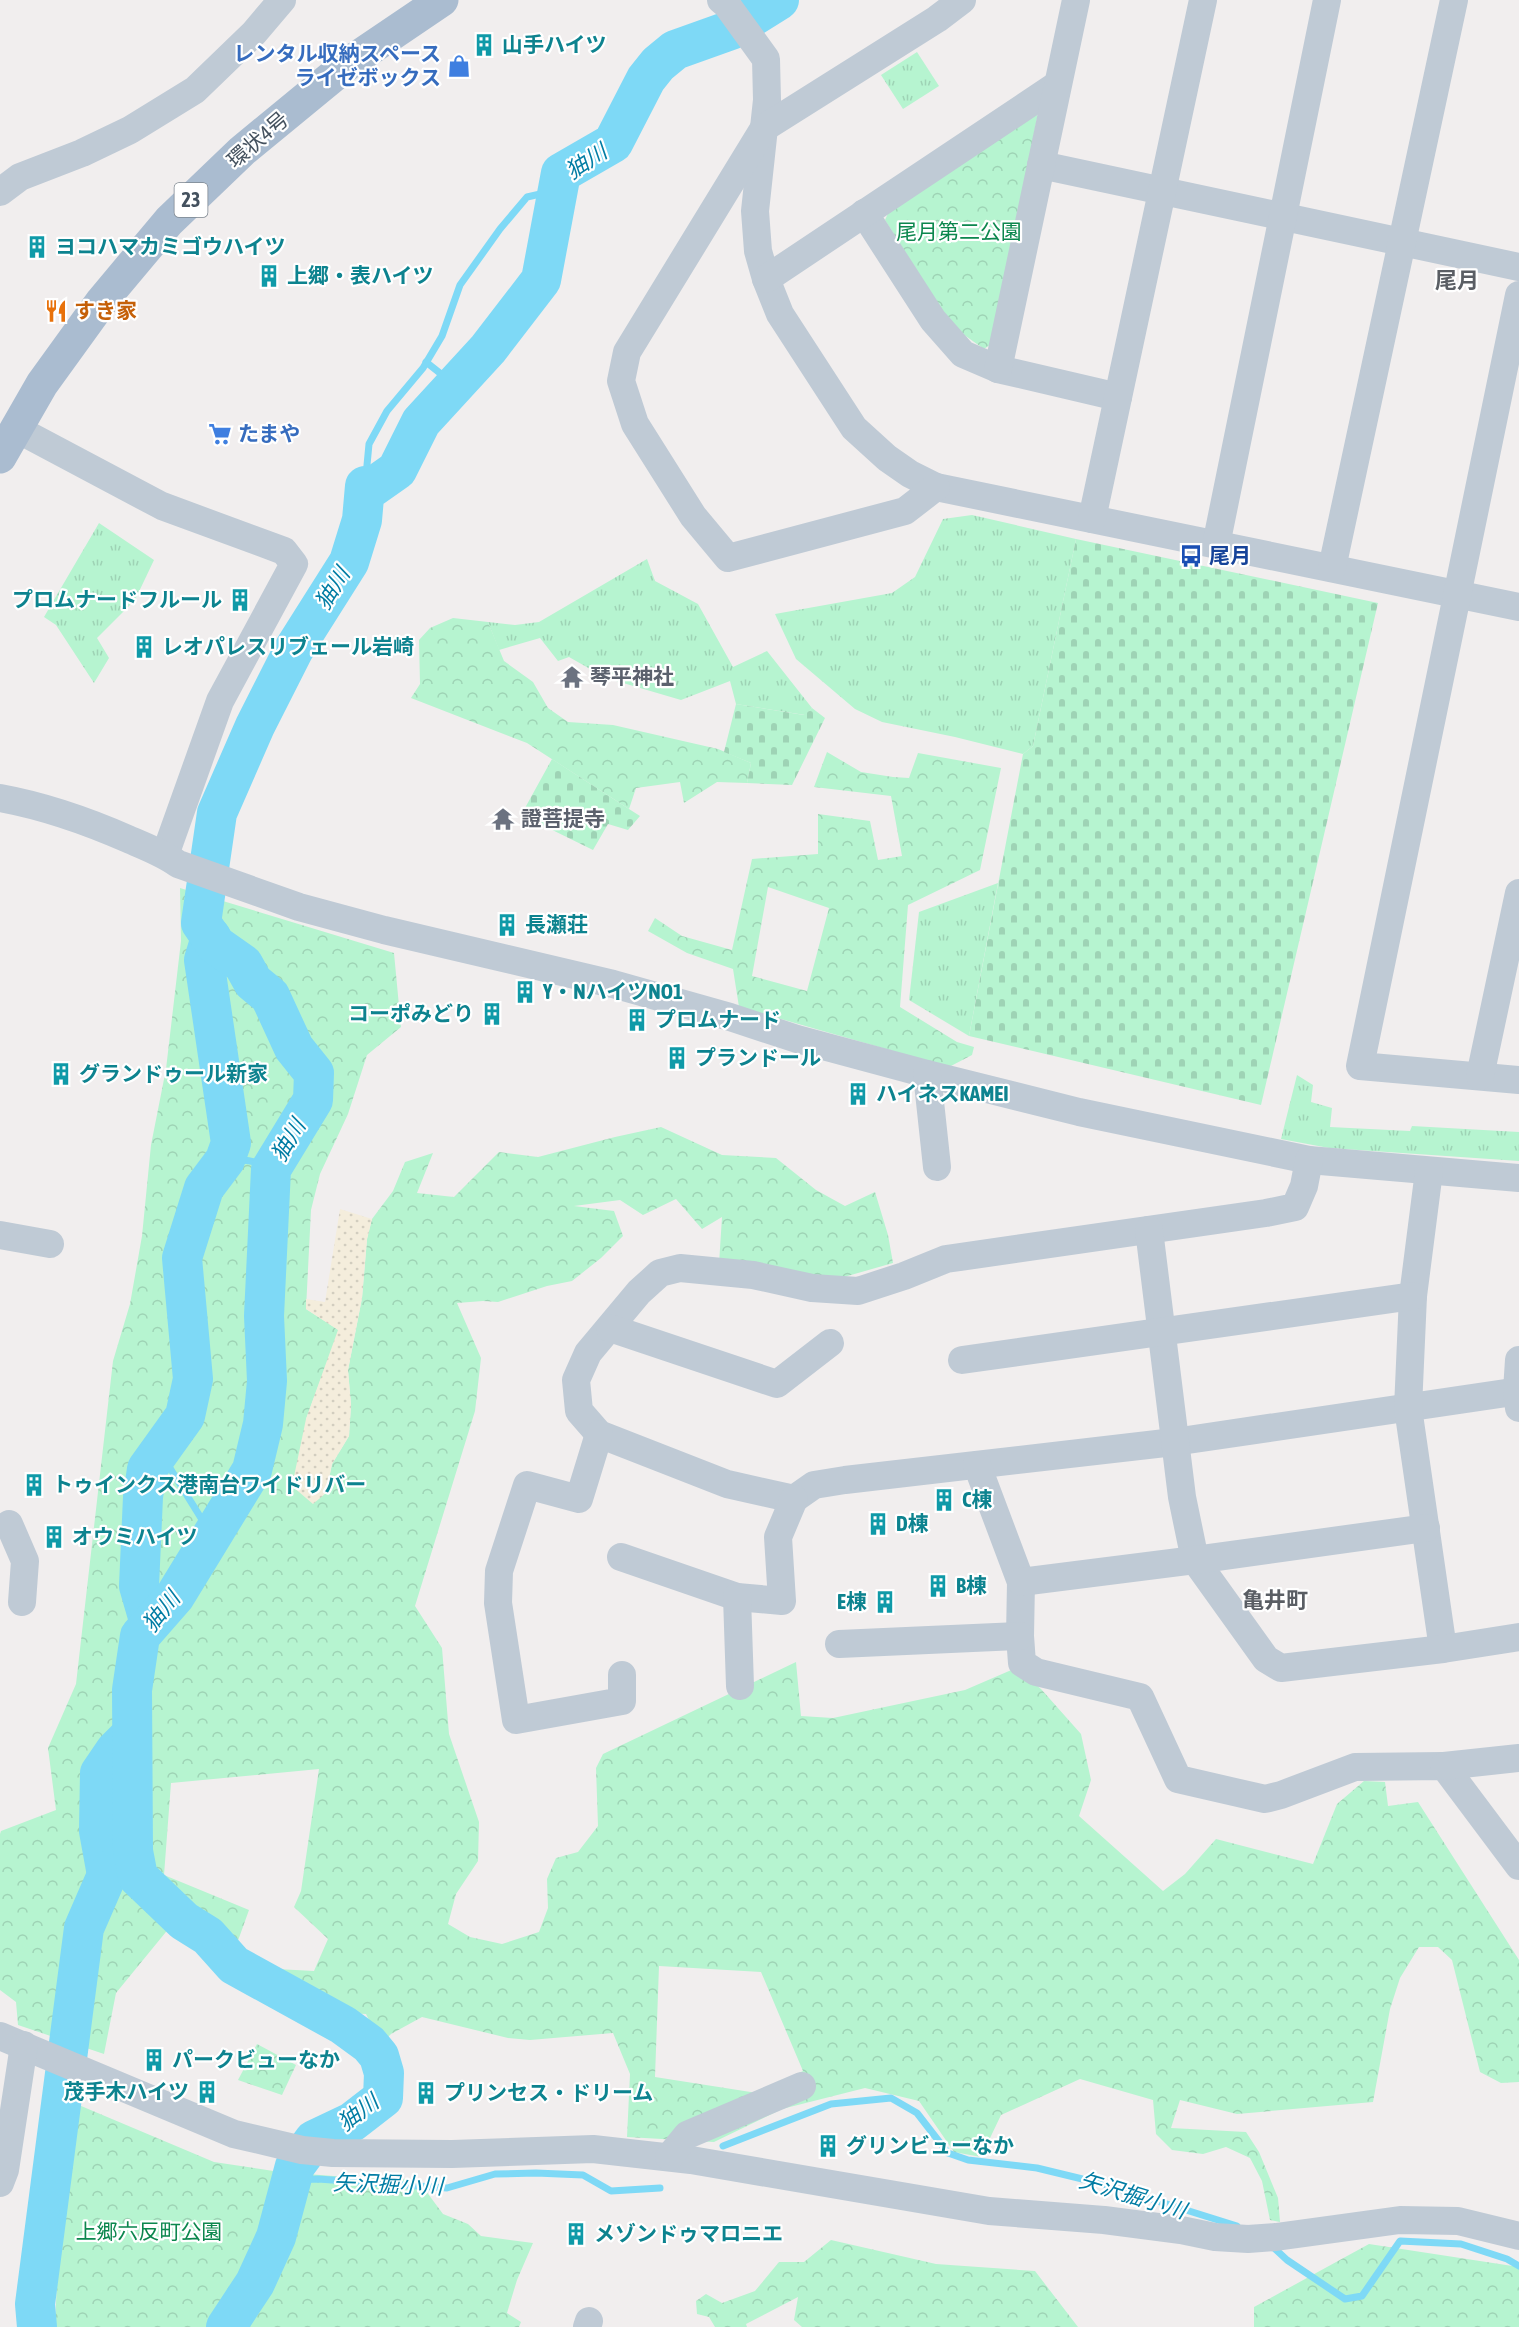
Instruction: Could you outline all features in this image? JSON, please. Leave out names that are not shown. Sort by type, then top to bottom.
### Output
[{"type":"main road","name":"環状4号","points":[[0,457],[42,384],[102,301],[169,220],[242,152],[349,63],[442,0]]},
{"type":"street","points":[[8,178],[20,177],[97,138],[130,130],[195,90],[254,33],[282,0]]},
{"type":"street","points":[[936,488],[905,511],[728,558],[693,516],[635,424],[621,381],[627,352],[764,128],[937,19],[962,0]]},
{"type":"street","points":[[998,369],[1076,0]]},
{"type":"street","points":[[1092,519],[1203,0]]},
{"type":"street","points":[[1216,545],[1328,0]]},
{"type":"street","points":[[1332,568],[1454,0]]},
{"type":"street","points":[[724,3],[766,59],[767,100],[755,211],[758,251],[766,279],[780,314],[854,428],[887,458],[936,488],[1519,607]]},
{"type":"street","points":[[766,279],[1057,85]]},
{"type":"street","points":[[1041,165],[1519,267]]},
{"type":"street","points":[[864,213],[933,320],[963,354],[998,369],[1118,397]]},
{"type":"street","points":[[1519,295],[1360,1066],[1519,1080]]},
{"type":"street","points":[[15,428],[162,506],[284,551],[294,564],[220,701],[172,860]]},
{"type":"street","points":[[0,798],[35,805],[105,829],[172,860],[299,907],[384,930],[612,984],[730,1017],[797,1039],[927,1074],[1079,1112],[1309,1160],[1519,1178]]},
{"type":"street","points":[[1480,1076],[1519,893]]},
{"type":"street","points":[[927,1074],[937,1167]]},
{"type":"street","points":[[794,1499],[727,1484],[599,1434],[579,1411],[576,1380],[588,1353],[639,1292],[660,1273],[680,1268],[753,1275],[812,1288],[858,1291],[946,1259],[1294,1207],[1304,1186],[1309,1160]]},
{"type":"street","points":[[1429,1171],[1413,1296],[1408,1408],[1443,1649]]},
{"type":"street","points":[[1149,1230],[1174,1442],[1195,1560],[1266,1659],[1281,1668],[1443,1649],[1519,1637]]},
{"type":"street","points":[[0,1235],[51,1244]]},
{"type":"street","points":[[962,1360],[1413,1296]]},
{"type":"street","points":[[610,1328],[777,1384],[830,1343]]},
{"type":"street","points":[[621,1557],[737,1597],[783,1601],[778,1537],[794,1499],[814,1485],[1174,1442],[1408,1408],[1518,1397],[1519,1360]]},
{"type":"street","points":[[599,1434],[579,1499],[527,1485],[499,1570],[498,1602],[516,1720],[622,1701],[622,1675]]},
{"type":"street","points":[[977,1465],[1021,1582],[1022,1663],[1036,1672],[1140,1697],[1178,1779],[1265,1799],[1281,1796],[1355,1767],[1443,1766],[1519,1758]]},
{"type":"street","points":[[10,1524],[25,1561],[22,1602]]},
{"type":"street","points":[[1021,1582],[1426,1528]]},
{"type":"street","points":[[737,1597],[740,1686]]},
{"type":"street","points":[[839,1644],[1020,1636]]},
{"type":"street","points":[[1443,1766],[1519,1866]]},
{"type":"street","points":[[2,2173],[20,2044],[234,2134],[302,2150],[333,2153],[452,2154],[593,2149],[688,2160],[989,2211],[1104,2220],[1215,2237],[1258,2238],[1400,2220],[1458,2221],[1519,2236]]},
{"type":"street","points":[[688,2160],[687,2135],[802,2085]]},
{"type":"green space","points":[[917,52],[939,86],[903,109],[881,75]]},
{"type":"green space","name":"尾月第二公園","points":[[1038,113],[994,342],[984,349],[960,332],[941,309],[885,220],[890,209]]},
{"type":"green space","points":[[972,515],[1076,539],[1033,746],[1023,754],[882,722],[855,709],[796,659],[775,614],[892,593],[915,577],[943,519]]},
{"type":"green space","points":[[99,523],[154,560],[135,600],[97,638],[109,658],[94,683],[56,625],[44,617]]},
{"type":"green space","points":[[1076,539],[1378,603],[1261,1105],[969,1036],[1023,754],[1033,746]]},
{"type":"green space","points":[[647,559],[655,581],[698,604],[733,667],[767,651],[812,708],[805,715],[736,704],[730,681],[681,700],[606,678],[569,657],[558,661],[540,638],[499,650],[488,622],[515,625],[539,622]]},
{"type":"green space","points":[[453,618],[488,622],[504,661],[533,682],[548,708],[568,722],[613,725],[718,749],[751,763],[747,783],[717,782],[684,803],[680,782],[636,788],[629,809],[527,743],[411,698],[420,684],[419,640],[430,628]]},
{"type":"green space","points":[[736,704],[804,715],[812,708],[825,718],[792,785],[747,783],[751,763],[724,752]]},
{"type":"green space","points":[[827,752],[861,772],[893,777],[909,778],[918,753],[1001,768],[980,870],[908,905],[900,1007],[957,1042],[974,1047],[972,1055],[949,1067],[739,1007],[733,969],[687,953],[648,931],[655,918],[682,936],[732,950],[752,859],[818,854],[818,814],[870,821],[878,860],[902,856],[891,796],[814,787]],"holes":[[[768,887],[829,908],[807,991],[752,976]]]},
{"type":"green space","points":[[552,759],[640,816],[628,830],[608,824],[593,850],[534,821],[520,817]]},
{"type":"green space","points":[[998,883],[969,1036],[909,1000],[919,912]]},
{"type":"green space","points":[[180,888],[394,953],[401,1027],[367,1055],[348,1114],[320,1174],[311,1210],[306,1309],[339,1330],[306,1419],[326,1493],[332,1464],[349,1436],[351,1405],[348,1370],[362,1298],[367,1239],[372,1219],[393,1191],[405,1162],[433,1153],[417,1193],[454,1197],[499,1152],[538,1157],[661,1127],[722,1155],[776,1158],[816,1190],[845,1206],[875,1192],[888,1235],[893,1263],[830,1281],[719,1264],[722,1217],[702,1229],[676,1199],[643,1215],[620,1200],[574,1206],[614,1211],[623,1236],[601,1258],[572,1281],[547,1286],[498,1302],[457,1303],[481,1358],[475,1411],[415,1606],[442,1648],[449,1734],[479,1822],[478,1861],[456,1894],[448,1924],[470,1937],[502,1944],[539,1932],[548,1908],[547,1879],[556,1858],[578,1852],[598,1826],[596,1768],[603,1754],[796,1662],[801,1716],[833,1718],[965,1690],[1016,1668],[1041,1689],[1081,1734],[1091,1780],[1079,1816],[1163,1891],[1185,1874],[1216,1839],[1313,1864],[1337,1804],[1364,1781],[1385,1782],[1388,1806],[1418,1802],[1519,1960],[1519,2082],[1501,2083],[1480,2072],[1452,1960],[1438,1947],[1419,1947],[1400,1978],[1390,2009],[1373,2102],[1237,2114],[1180,2100],[1171,2128],[1246,2132],[1259,2152],[1278,2198],[1280,2222],[1270,2220],[1262,2181],[1250,2158],[1226,2147],[1203,2154],[1172,2150],[1156,2134],[1153,2100],[1080,2079],[1001,2115],[981,2157],[954,2152],[919,2101],[865,2088],[782,2109],[714,2142],[627,2137],[630,2074],[613,2033],[530,2040],[508,2038],[422,2017],[391,2034],[381,2044],[366,2014],[345,2013],[310,2000],[273,1992],[170,1927],[116,1993],[104,2054],[18,2025],[16,2002],[0,1990],[0,1834],[1,1831],[56,1810],[48,1748],[76,1684],[113,1361],[130,1304],[142,1236],[151,1145],[166,1069],[181,941]],"holes":[[[319,1769],[301,1891],[294,1907],[328,1939],[314,1971],[277,1969],[235,1949],[249,1910],[164,1875],[171,1783]],[[659,1966],[761,1972],[803,2071],[757,2093],[655,2077]]]},
{"type":"green space","points":[[1297,1075],[1313,1085],[1311,1102],[1332,1108],[1330,1127],[1410,1131],[1412,1126],[1519,1132],[1519,1161],[1329,1148],[1281,1139]]},
{"type":"green space","points":[[257,2044],[296,2065],[282,2095],[238,2080]]},
{"type":"green space","name":"上郷六反町公園","points":[[74,2103],[214,2162],[280,2172],[361,2178],[417,2179],[443,2214],[468,2224],[481,2236],[533,2243],[517,2280],[507,2313],[521,2322],[519,2327],[55,2327],[60,2210]]},
{"type":"green space","points":[[831,2240],[936,2264],[1035,2271],[1078,2327],[802,2327],[794,2320],[798,2297],[746,2324],[747,2327],[715,2327],[709,2317],[697,2314],[696,2301],[706,2294],[722,2303],[755,2291],[779,2262],[804,2262]]},
{"type":"green space","points":[[1369,2244],[1519,2267],[1519,2327],[1254,2327],[1254,2307]]},
{"type":"sand","points":[[340,1209],[372,1219],[367,1239],[362,1298],[348,1370],[351,1405],[349,1436],[332,1464],[326,1493],[313,1504],[292,1486],[306,1419],[338,1330],[306,1309],[306,1299],[325,1302]]},
{"type":"waterway","name":"㹨川","points":[[226,2327],[255,2283],[276,2237],[295,2166],[314,2140],[352,2122],[383,2098],[384,2073],[379,2056],[369,2044],[343,2025],[234,1965],[208,1936],[184,1921],[138,1877],[133,1851],[132,1690],[140,1636],[175,1596],[252,1470],[263,1424],[267,1381],[264,1316],[271,1169],[313,1100],[314,1073],[294,1048],[270,996],[253,982],[243,964],[216,945],[201,923],[217,813],[255,726],[294,649],[349,562],[362,520],[365,486],[370,489],[397,470],[421,422],[488,349],[541,280],[561,173],[613,143],[646,79],[658,64],[675,50],[731,30],[779,0]]},
{"type":"waterway","points":[[365,486],[369,444],[387,411],[423,368],[442,336],[460,285],[500,229],[527,197],[558,190]]},
{"type":"waterway","points":[[426,362],[455,385]]},
{"type":"waterway","points":[[150,1624],[139,1586],[143,1497],[147,1469],[185,1416],[193,1379],[182,1258],[204,1188],[225,1160],[231,1143],[204,960],[211,937]]},
{"type":"waterway","points":[[225,1160],[249,1161],[271,1169]]},
{"type":"waterway","points":[[160,1452],[206,1526],[215,1531]]},
{"type":"waterway","points":[[107,1875],[99,1831],[100,1773],[115,1751],[131,1735]]},
{"type":"waterway","points":[[37,2327],[35,2304],[84,1928],[107,1875],[133,1851]]},
{"type":"waterway","name":"矢沢掘小川","points":[[723,2146],[831,2104],[891,2098],[917,2113],[948,2153],[968,2160],[1037,2168],[1103,2184],[1237,2226]]},
{"type":"waterway","name":"矢沢掘小川","points":[[291,2180],[318,2179],[447,2188],[495,2174],[536,2173],[583,2175],[611,2191],[660,2188]]},
{"type":"waterway","name":"矢沢掘小川","points":[[1272,2246],[1287,2260],[1345,2299],[1362,2296],[1400,2241],[1461,2244],[1507,2259],[1519,2266]]},
{"type":"place","name":"山手ハイツ","points":[[484,45]]},
{"type":"place","name":"レンタル収納スペース ライゼボックス","points":[[459,66]]},
{"type":"place","name":"ヨコハマカミゴウハイツ","points":[[37,247]]},
{"type":"place","name":"上郷・表ハイツ","points":[[269,276]]},
{"type":"place","name":"すき家","points":[[56,311]]},
{"type":"place","name":"たまや","points":[[220,434]]},
{"type":"place","name":"尾月","points":[[1191,556]]},
{"type":"place","name":"プロムナードフルール","points":[[240,600]]},
{"type":"place","name":"レオパレスリブェール岩崎","points":[[144,647]]},
{"type":"place","name":"琴平神社","points":[[572,677]]},
{"type":"place","name":"證菩提寺","points":[[503,819]]},
{"type":"place","name":"長瀬荘","points":[[507,925]]},
{"type":"place","name":"Y・NハイツNO1","points":[[525,992]]},
{"type":"place","name":"コーポみどり","points":[[492,1014]]},
{"type":"place","name":"プロムナード","points":[[637,1020]]},
{"type":"place","name":"プランドール","points":[[677,1058]]},
{"type":"place","name":"グランドゥール新家","points":[[61,1074]]},
{"type":"place","name":"ハイネスKAMEI","points":[[858,1094]]},
{"type":"place","name":"トゥインクス港南台ワイドリバー","points":[[34,1485]]},
{"type":"place","name":"C棟","points":[[944,1500]]},
{"type":"place","name":"D棟","points":[[878,1524]]},
{"type":"place","name":"オウミハイツ","points":[[54,1537]]},
{"type":"place","name":"B棟","points":[[938,1586]]},
{"type":"place","name":"E棟","points":[[885,1602]]},
{"type":"place","name":"パークビューなか","points":[[154,2060]]},
{"type":"place","name":"茂手木ハイツ","points":[[207,2092]]},
{"type":"place","name":"プリンセス・ドリーム","points":[[426,2093]]},
{"type":"place","name":"グリンビューなか","points":[[828,2146]]},
{"type":"place","name":"メゾンドゥマロニエ","points":[[576,2234]]},
{"type":"district","name":"尾月","points":[[1457,280]]},
{"type":"district","name":"亀井町","points":[[1275,1600]]}]
